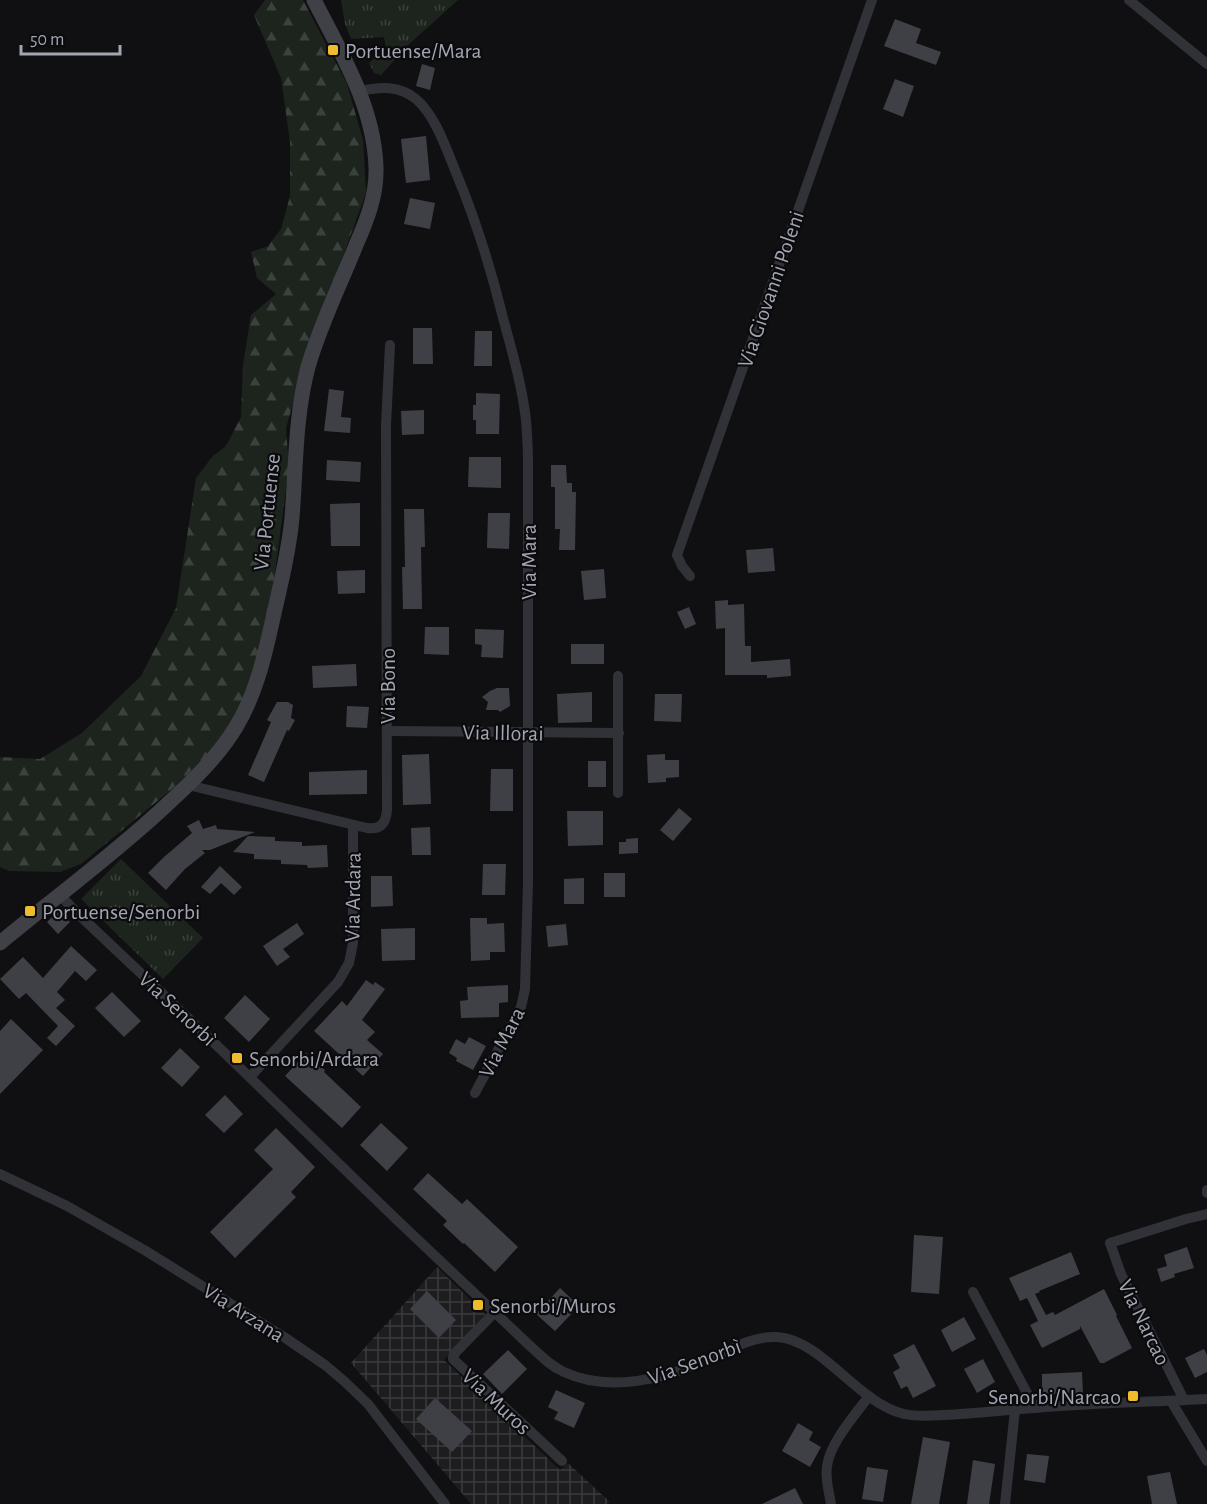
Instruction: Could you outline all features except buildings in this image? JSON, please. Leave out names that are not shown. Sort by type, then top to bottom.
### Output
[{"type":"main road","name":"Via Portuense","points":[[0,943],[138,831],[188,785],[212,760],[238,724],[251,696],[265,653],[290,541],[296,448],[305,379],[316,342],[368,217],[375,187],[376,166],[372,136],[360,91],[314,0]]},
{"type":"street","name":"Via Giovanni Poleni","points":[[690,576],[677,555],[872,0]]},
{"type":"street","points":[[1129,0],[1207,64]]},
{"type":"street","name":"Via Mara","points":[[360,91],[382,88],[398,89],[415,99],[427,111],[442,139],[466,197],[491,270],[512,348],[524,410],[528,461],[528,883],[525,989],[516,1016],[475,1093]]},
{"type":"street","name":"Via Bono","points":[[188,785],[353,825],[375,828],[382,826],[386,820],[386,425],[390,345]]},
{"type":"street","points":[[618,676],[618,793]]},
{"type":"street","name":"Via Illorai","points":[[387,731],[619,734]]},
{"type":"street","name":"Via Ardara","points":[[250,1077],[341,978],[349,963],[353,943],[353,825]]},
{"type":"street","name":"Via Senorbì","points":[[59,894],[397,1220],[549,1363],[562,1371],[580,1378],[613,1382],[654,1378],[694,1365],[746,1342],[779,1337],[812,1350],[869,1396],[890,1409],[915,1416],[969,1415],[1035,1408],[1207,1399]]},
{"type":"street","name":"Via Arzana","points":[[0,1174],[67,1206],[146,1251],[325,1365],[368,1404],[445,1504]]},
{"type":"street","name":"Via Narcao","points":[[1184,1400],[1121,1274],[1110,1243],[1207,1214]]},
{"type":"street","points":[[973,1292],[1035,1408]]},
{"type":"street","name":"Via Muros","points":[[495,1312],[456,1352],[453,1359],[562,1461]]},
{"type":"street","points":[[831,1504],[826,1473],[829,1458],[869,1396]]},
{"type":"street","points":[[1171,1401],[1207,1461]]},
{"type":"street","points":[[1005,1504],[1015,1410]]},
{"type":"shaded area","points":[[437,1267],[486,1315],[444,1360],[560,1470],[568,1463],[610,1502],[607,1504],[471,1504],[351,1363]]},
{"type":"green space","points":[[265,0],[303,0],[347,84],[363,140],[366,193],[306,357],[286,428],[289,467],[273,587],[255,673],[241,706],[216,748],[172,789],[81,864],[60,872],[9,871],[0,867],[0,757],[40,759],[82,733],[141,676],[176,608],[196,478],[213,456],[226,446],[241,417],[243,365],[251,315],[276,294],[257,278],[251,252],[268,246],[281,229],[290,196],[290,142],[281,78],[254,15]]},
{"type":"green space","points":[[341,0],[458,0],[408,45],[381,75],[374,73],[369,63],[386,47],[384,37],[351,39],[345,24]]},
{"type":"green space","points":[[121,859],[203,938],[163,979],[81,899]]},
{"type":"place","name":"Portuense/Mara","points":[[333,50]]},
{"type":"place","name":"Portuense/Senorbi","points":[[30,911]]},
{"type":"place","name":"Senorbi/Ardara","points":[[237,1058]]},
{"type":"place","name":"Senorbi/Muros","points":[[478,1305]]},
{"type":"place","name":"Senorbi/Narcao","points":[[1133,1396]]}]
